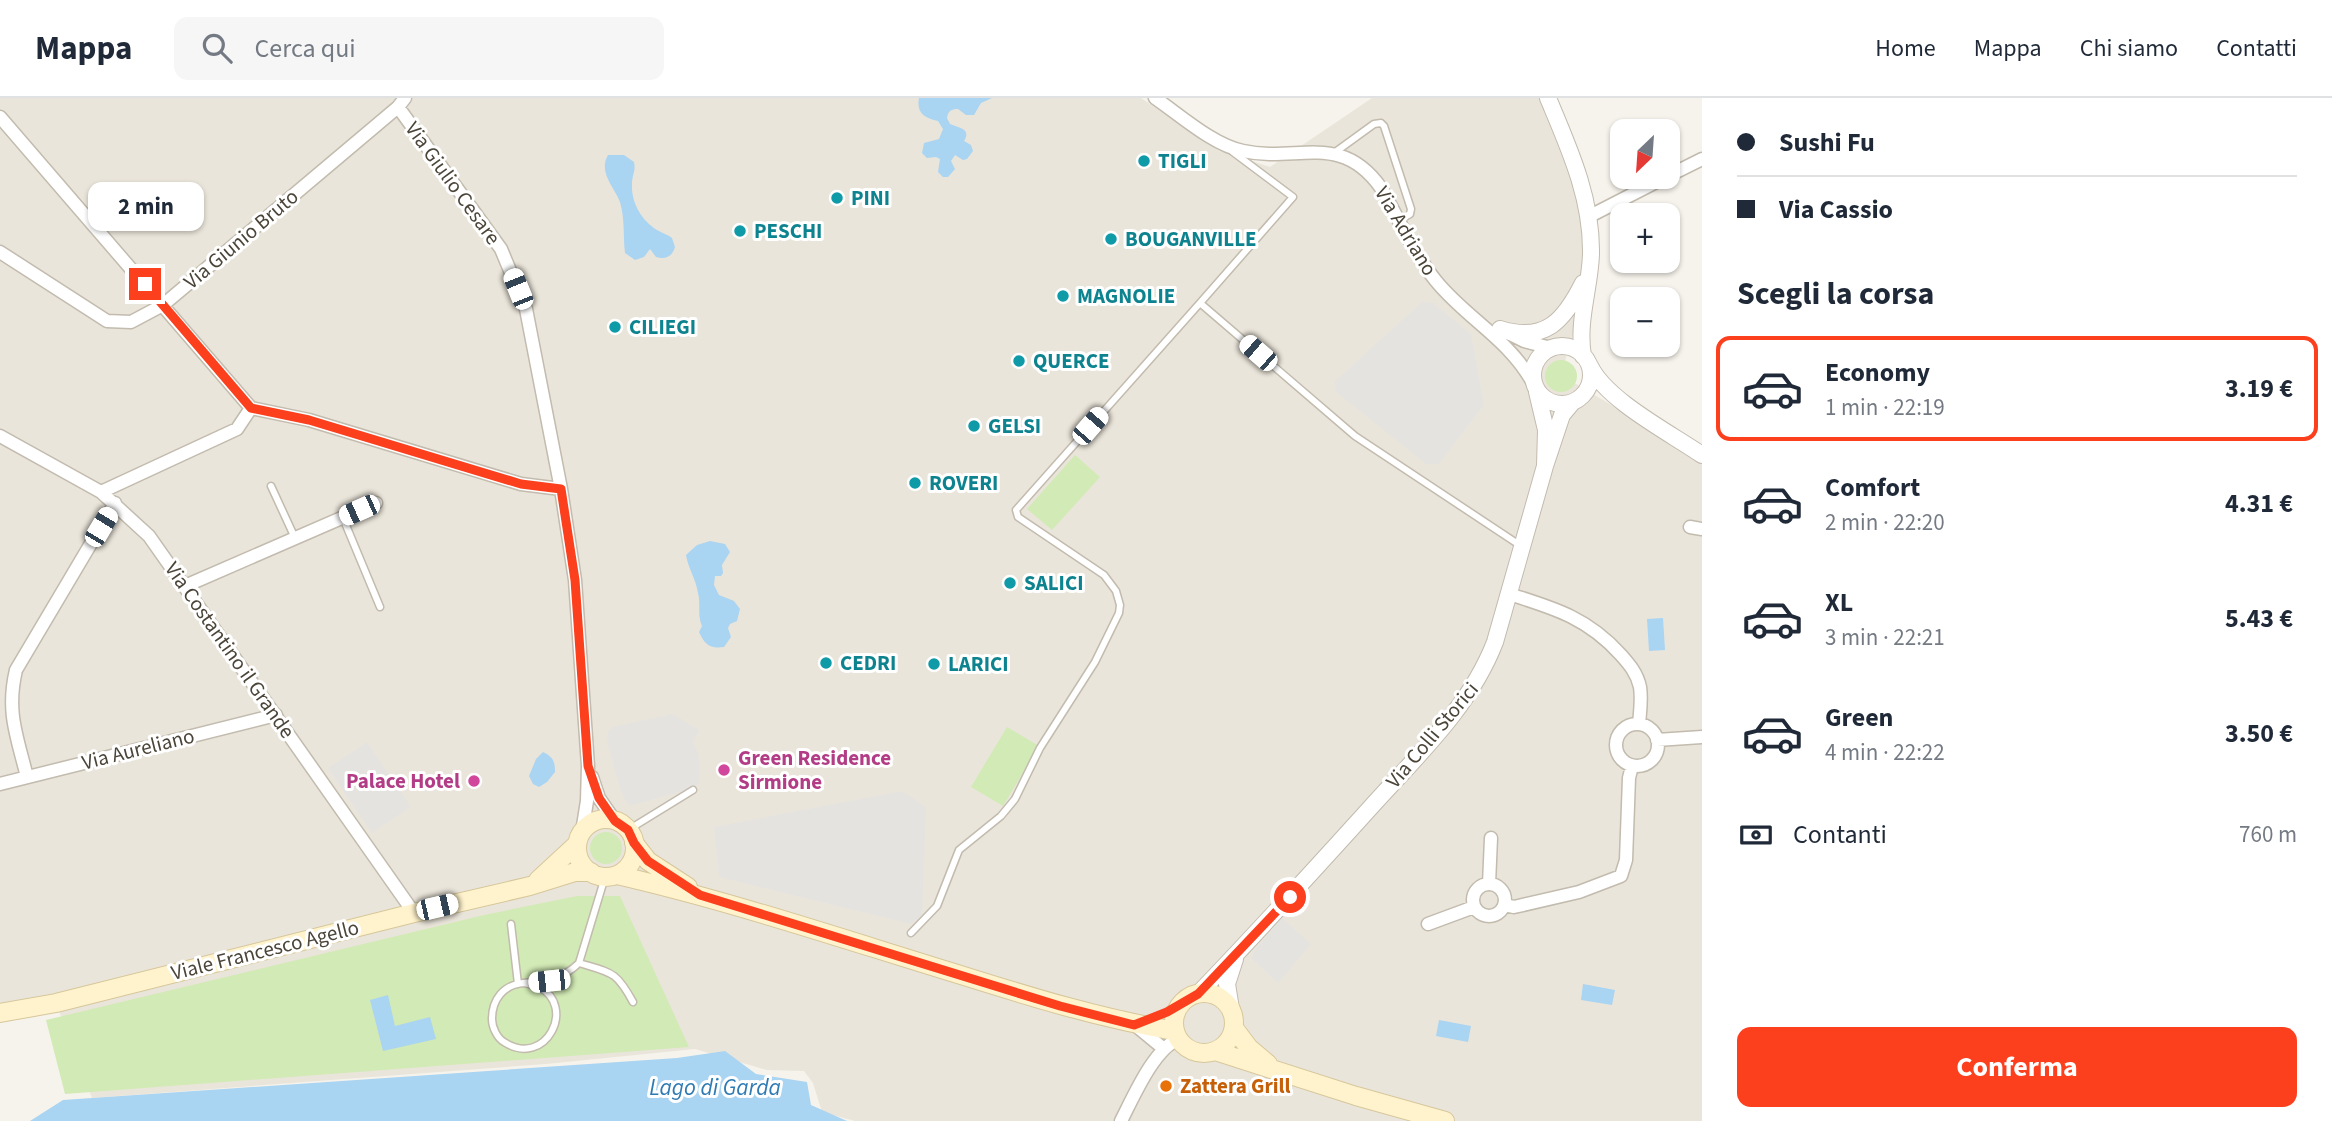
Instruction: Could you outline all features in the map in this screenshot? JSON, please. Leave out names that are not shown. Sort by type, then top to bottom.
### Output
[{"type":"main road","points":[[600,820],[626,831],[630,863],[604,875],[580,861],[580,838],[587,826],[600,820]]},
{"type":"main road","name":"Viale Francesco Agello","points":[[626,831],[648,861],[700,895]]},
{"type":"main road","name":"Viale Francesco Agello","points":[[530,886],[556,866],[580,838]]},
{"type":"main road","name":"Viale Francesco Agello","points":[[0,1013],[56,1003],[530,886],[575,872],[604,875],[700,895],[1053,1004],[1134,1025],[1173,1040]]},
{"type":"main road","points":[[1276,1071],[1250,1048],[1234,1028],[1231,1009],[1220,998],[1198,994],[1185,1000],[1180,1006],[1175,1018],[1173,1040],[1194,1052],[1215,1051],[1276,1071],[1356,1096],[1445,1121]]},
{"type":"main road","points":[[1134,1025],[1180,1006]]},
{"type":"main road","points":[[1215,1051],[1227,1042],[1234,1028]]},
{"type":"street","name":"Via Adriano","points":[[1155,98],[1229,147],[1255,153],[1333,153],[1352,160],[1373,177],[1435,280],[1504,343],[1525,369],[1535,387]]},
{"type":"street","name":"Via Colli Storici","points":[[1198,994],[1236,957],[1462,704],[1486,667],[1562,415],[1590,382],[1581,323],[1590,264],[1588,217],[1574,161],[1548,98]]},
{"type":"street","name":"Via Giunio Bruto","points":[[0,252],[107,321],[131,321],[163,305],[402,103]]},
{"type":"street","name":"Via Giulio Cesare","points":[[402,103],[501,249],[526,309],[561,489],[575,580],[588,766],[587,801],[580,838]]},
{"type":"street","points":[[0,117],[251,408],[309,420],[521,484],[561,489]]},
{"type":"street","points":[[1680,170],[1702,159]]},
{"type":"street","points":[[1588,217],[1642,189]]},
{"type":"street","points":[[1500,329],[1531,334],[1548,328],[1566,312],[1575,299],[1590,264]]},
{"type":"street","name":"Via Colli Storici","points":[[1545,466],[1546,430],[1535,387],[1534,366],[1538,358],[1552,348],[1570,328],[1587,286]]},
{"type":"street","name":"Via Adriano","points":[[1461,305],[1524,341],[1552,348]]},
{"type":"street","points":[[1552,348],[1570,347],[1586,360],[1595,378],[1620,401],[1702,455]]},
{"type":"street","points":[[1535,387],[1553,403],[1601,396],[1620,401]]},
{"type":"street","points":[[102,492],[237,429],[251,408]]},
{"type":"street","name":"Via Costantino il Grande","points":[[0,436],[102,492],[149,536],[414,913]]},
{"type":"street","points":[[27,777],[11,709],[11,690],[16,670],[115,503]]},
{"type":"street","points":[[185,586],[376,503]]},
{"type":"street","points":[[1509,594],[1563,612],[1583,622],[1609,642],[1635,671],[1640,686],[1639,724]]},
{"type":"street","name":"Via Aureliano","points":[[0,784],[276,715]]},
{"type":"street","points":[[1639,724],[1651,729],[1657,740],[1656,754],[1652,760],[1646,764],[1632,766],[1620,758],[1616,745],[1620,732],[1625,727],[1639,724]]},
{"type":"street","points":[[1657,740],[1702,737]]},
{"type":"street","name":"Via Giulio Cesare","points":[[588,766],[599,798],[626,831]]},
{"type":"street","points":[[1504,905],[1514,907],[1579,892],[1621,876],[1626,860],[1629,778],[1632,766]]},
{"type":"street","points":[[1489,884],[1491,838]]},
{"type":"street","points":[[1489,884],[1502,891],[1504,905],[1502,910],[1493,916],[1482,915],[1474,907],[1475,891],[1489,884]]},
{"type":"street","points":[[1428,924],[1474,907]]},
{"type":"street","name":"Via Colli Storici","points":[[1231,1009],[1227,984],[1236,957]]},
{"type":"street","points":[[1121,1121],[1140,1084],[1173,1040]]},
{"type":"lane","points":[[1333,153],[1374,124],[1381,124],[1386,129],[1411,209],[1410,214],[1399,220]]},
{"type":"lane","points":[[911,933],[937,906],[959,850],[1008,810],[1040,748],[1095,662],[1119,613],[1116,591],[1104,575],[1018,517],[1016,510],[1293,197],[1215,139]]},
{"type":"lane","points":[[1200,303],[1355,436],[1522,547]]},
{"type":"lane","points":[[271,486],[295,538]]},
{"type":"lane","points":[[343,518],[380,607]]},
{"type":"lane","points":[[626,831],[693,790]]},
{"type":"lane","points":[[521,983],[541,988],[554,1002],[557,1020],[550,1037],[535,1048],[517,1049],[500,1040],[491,1024],[492,1006],[502,991],[521,983],[549,981],[569,973],[579,962],[604,875]]},
{"type":"lane","points":[[511,924],[521,983]]},
{"type":"lane","points":[[579,962],[621,980],[633,1002]]},
{"type":"shaded area","points":[[0,98],[1141,98],[1218,150],[1270,167],[1372,98],[1548,98],[1584,194],[1587,286],[1561,375],[1702,459],[1702,1121],[855,1121],[822,1112],[813,1083],[804,1071],[767,1070],[695,1049],[546,1064],[92,1098],[56,1003],[0,1013]]},
{"type":"shaded area","points":[[1422,302],[1433,303],[1471,334],[1484,405],[1439,464],[1426,464],[1336,392],[1335,381]]},
{"type":"shaded area","points":[[673,714],[699,730],[693,741],[699,756],[700,782],[694,788],[629,806],[621,792],[607,741],[608,731],[612,727]]},
{"type":"shaded area","points":[[367,742],[411,807],[372,833],[328,768]]},
{"type":"shaded area","points":[[902,791],[926,807],[922,915],[911,924],[719,877],[714,827]]},
{"type":"shaded area","points":[[1282,918],[1311,944],[1278,983],[1251,958]]},
{"type":"green space","points":[[1561,360],[1572,365],[1577,376],[1572,387],[1561,392],[1550,387],[1545,376],[1550,365]]},
{"type":"green space","points":[[1075,455],[1100,477],[1052,530],[1027,509]]},
{"type":"green space","points":[[1007,727],[1039,746],[1003,806],[971,787]]},
{"type":"green space","points":[[606,832],[617,837],[622,848],[617,859],[606,864],[595,859],[590,848],[595,837]]},
{"type":"green space","points":[[577,896],[620,896],[689,1047],[65,1094],[46,1020],[484,915]]},
{"type":"water","points":[[919,98],[992,98],[981,103],[974,115],[966,115],[958,109],[948,114],[950,124],[965,131],[964,141],[971,145],[973,151],[963,160],[955,155],[951,161],[955,169],[948,177],[943,177],[938,172],[940,159],[927,158],[922,153],[924,143],[939,139],[943,129],[938,121],[922,114]]},
{"type":"water","points":[[608,155],[624,155],[634,162],[632,191],[635,204],[651,226],[672,238],[675,247],[668,257],[656,257],[650,249],[644,257],[635,260],[625,253],[622,208],[606,173],[605,161]]},
{"type":"water","points":[[710,541],[725,544],[730,552],[722,565],[723,573],[721,576],[715,576],[714,585],[719,595],[734,601],[740,609],[737,621],[728,628],[731,637],[724,647],[708,645],[699,632],[702,626],[699,597],[686,555],[697,545]]},
{"type":"water","points":[[1663,618],[1665,650],[1649,651],[1647,619]]},
{"type":"water","points":[[543,752],[553,760],[555,772],[539,787],[533,784],[529,776],[536,759]]},
{"type":"water","points":[[1583,984],[1615,990],[1612,1005],[1581,1000]]},
{"type":"water","points":[[388,995],[395,1026],[430,1017],[436,1039],[383,1051],[370,1000]]},
{"type":"water","points":[[1439,1020],[1471,1026],[1468,1042],[1436,1036]]},
{"type":"water","name":"Lago di Garda","points":[[725,1051],[756,1074],[807,1082],[811,1105],[847,1121],[30,1121],[63,1100],[677,1058]]},
{"type":"place","name":"TIGLI","points":[[1144,161]]},
{"type":"place","name":"PINI","points":[[837,198]]},
{"type":"place","name":"PESCHI","points":[[740,231]]},
{"type":"place","name":"BOUGANVILLE","points":[[1111,239]]},
{"type":"place","name":"MAGNOLIE","points":[[1063,296]]},
{"type":"place","name":"CILIEGI","points":[[615,327]]},
{"type":"place","name":"QUERCE","points":[[1019,361]]},
{"type":"place","name":"GELSI","points":[[974,426]]},
{"type":"place","name":"ROVERI","points":[[915,483]]},
{"type":"place","name":"SALICI","points":[[1010,583]]},
{"type":"place","name":"CEDRI","points":[[826,663]]},
{"type":"place","name":"LARICI","points":[[934,664]]},
{"type":"place","name":"Green Residence Sirmione","points":[[724,770]]},
{"type":"place","name":"Palace Hotel","points":[[474,781]]},
{"type":"place","name":"Zattera Grill","points":[[1166,1086]]},
{"type":"route","points":[[145,284],[251,408],[309,420],[521,484],[561,489],[575,580],[588,766],[599,798],[615,821],[628,830],[648,861],[700,895],[1060,1006],[1134,1025],[1180,1006],[1191,996],[1198,994],[1236,957],[1290,897]]}]
